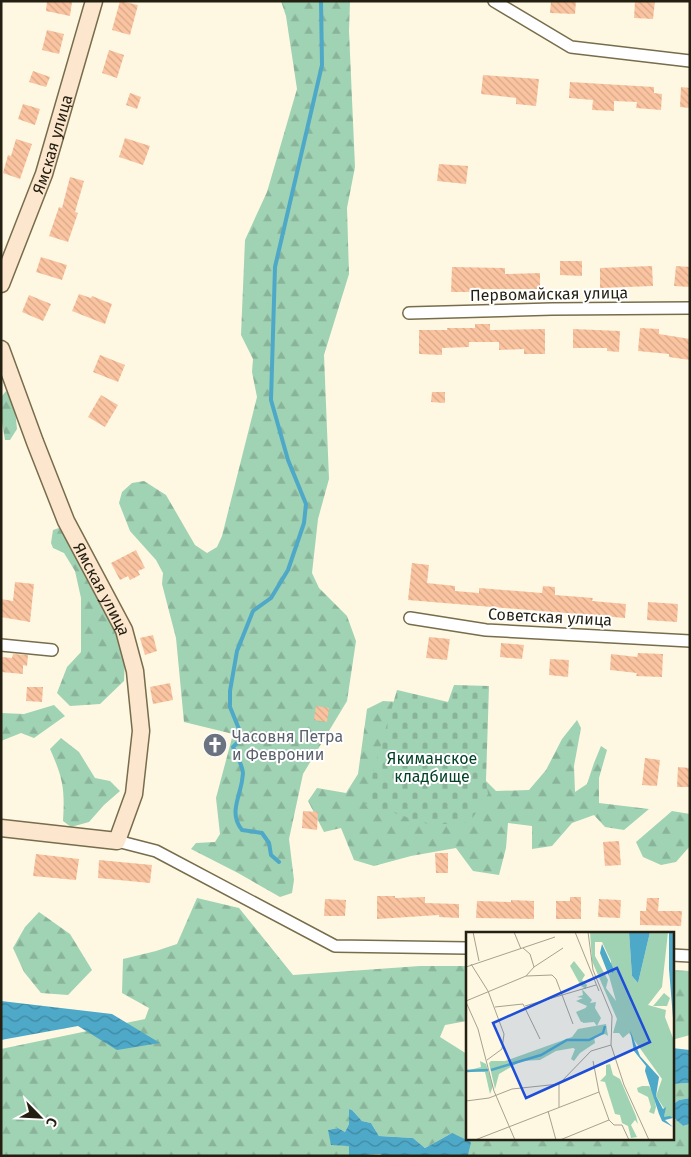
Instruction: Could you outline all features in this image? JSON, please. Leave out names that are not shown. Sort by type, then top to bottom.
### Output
[{"type":"street","name":"Ямская улица","points":[[1,284],[44,174],[94,1]]},
{"type":"street","points":[[494,1],[570,47],[690,61]]},
{"type":"street","name":"Первомайская улица","points":[[409,313],[690,308]]},
{"type":"street","name":"Ямская улица","points":[[1,349],[66,521],[124,630],[135,671],[141,731],[134,794],[117,841]]},
{"type":"street","name":"Советская улица","points":[[410,618],[486,630],[690,640]]},
{"type":"street","points":[[1,645],[52,650]]},
{"type":"street","points":[[1,828],[117,841],[156,851],[335,946],[466,948]]},
{"type":"street","points":[[674,955],[690,956]]},
{"type":"green space","points":[[281,1],[350,1],[349,31],[355,167],[347,208],[349,274],[324,355],[329,479],[318,519],[312,573],[319,588],[347,616],[356,641],[347,701],[303,774],[289,839],[294,880],[292,893],[280,897],[191,849],[196,843],[215,842],[220,834],[216,798],[233,734],[184,722],[176,638],[162,584],[163,573],[156,560],[130,531],[119,503],[122,492],[132,483],[144,481],[166,495],[195,545],[207,553],[217,547],[222,536],[257,397],[252,372],[253,359],[241,335],[245,240],[267,192],[297,89],[286,16]]},
{"type":"green space","points":[[6,391],[14,400],[17,429],[10,440],[5,440],[1,416],[2,396]]},
{"type":"green space","points":[[59,528],[75,552],[117,631],[125,659],[124,681],[100,704],[70,706],[57,693],[67,667],[81,652],[81,598],[75,571],[64,553],[53,548],[51,543],[53,530]]},
{"type":"green space","name":"Якиманское кладбище","points":[[454,685],[489,686],[486,781],[488,794],[470,822],[431,825],[364,803],[397,690],[448,702]]},
{"type":"green space","points":[[383,701],[432,704],[476,771],[496,791],[529,790],[546,770],[562,739],[577,720],[581,728],[574,766],[575,792],[587,784],[601,746],[607,750],[599,778],[599,803],[649,809],[624,830],[605,827],[594,815],[572,823],[552,846],[532,849],[532,826],[508,823],[506,848],[499,875],[473,871],[456,848],[411,856],[374,866],[354,860],[341,828],[324,832],[308,801],[317,788],[346,793],[358,774],[367,709]]},
{"type":"green space","points":[[54,705],[65,716],[34,738],[21,733],[1,741],[1,713],[24,714]]},
{"type":"green space","points":[[61,738],[79,752],[95,778],[110,781],[120,791],[89,822],[71,827],[63,821],[64,800],[62,784],[50,749]]},
{"type":"green space","points":[[672,811],[690,814],[690,846],[676,862],[661,865],[643,857],[636,842]]},
{"type":"green space","points":[[197,898],[239,908],[293,975],[420,966],[466,966],[466,1021],[445,1025],[440,1037],[466,1053],[466,1140],[674,1140],[674,1118],[683,1126],[690,1124],[690,1156],[456,1156],[467,1155],[452,1133],[425,1148],[413,1138],[379,1136],[371,1123],[362,1121],[349,1109],[349,1124],[345,1132],[338,1128],[328,1130],[350,1146],[349,1156],[1,1156],[1,1049],[145,1019],[149,1008],[122,993],[123,959],[177,944]]},
{"type":"green space","points":[[39,912],[70,934],[92,970],[68,995],[41,993],[24,972],[13,948],[25,927]]},
{"type":"green space","points":[[674,970],[690,971],[690,1035],[674,1039]]},
{"type":"green space","points":[[690,1083],[690,1098],[679,1100],[674,1104],[674,1084]]},
{"type":"water","points":[[1,1001],[112,1014],[160,1043],[117,1050],[78,1026],[1,1040]]},
{"type":"water","points":[[674,1048],[690,1050],[690,1083],[674,1084]]},
{"type":"water","points":[[690,1098],[690,1124],[683,1126],[674,1118],[674,1104],[679,1100]]},
{"type":"water","points":[[349,1109],[362,1121],[371,1123],[379,1136],[413,1138],[425,1148],[452,1133],[471,1142],[468,1155],[384,1156],[380,1154],[349,1156],[349,1146],[331,1145],[328,1130],[338,1128],[345,1132],[349,1124]]},
{"type":"building","points":[[47,1],[72,2],[70,16],[46,11]]},
{"type":"building","points":[[120,1],[138,5],[130,35],[112,30]]},
{"type":"building","points":[[551,1],[576,1],[575,14],[550,13]]},
{"type":"building","points":[[635,1],[655,1],[653,19],[634,18]]},
{"type":"building","points":[[47,30],[64,34],[59,54],[42,50]]},
{"type":"building","points":[[109,50],[124,55],[117,78],[102,73]]},
{"type":"building","points":[[33,71],[50,77],[46,87],[29,82]]},
{"type":"building","points":[[483,75],[539,79],[536,106],[516,104],[516,98],[481,94]]},
{"type":"building","points":[[570,82],[654,87],[654,93],[662,94],[661,110],[636,108],[637,102],[614,101],[614,111],[592,110],[593,100],[569,98]]},
{"type":"building","points":[[681,87],[690,88],[690,108],[680,107]]},
{"type":"building","points":[[130,93],[141,97],[137,109],[126,105]]},
{"type":"building","points":[[23,104],[40,109],[35,125],[18,119]]},
{"type":"building","points":[[125,138],[150,146],[143,165],[119,157]]},
{"type":"building","points":[[16,139],[32,144],[20,179],[3,173],[8,155],[11,156]]},
{"type":"building","points":[[439,164],[468,166],[466,184],[437,181]]},
{"type":"building","points":[[70,177],[84,181],[75,212],[78,213],[68,242],[49,236],[59,207],[62,208]]},
{"type":"building","points":[[41,257],[67,265],[62,280],[36,272]]},
{"type":"building","points":[[560,261],[582,261],[582,276],[560,275]]},
{"type":"building","points":[[652,266],[653,286],[600,288],[600,268]]},
{"type":"building","points":[[676,266],[690,267],[690,287],[674,286]]},
{"type":"building","points":[[452,267],[505,268],[505,274],[540,273],[540,289],[474,289],[474,292],[451,292]]},
{"type":"building","points":[[79,294],[91,298],[92,296],[112,304],[105,324],[72,311]]},
{"type":"building","points":[[29,295],[51,304],[43,321],[22,312]]},
{"type":"building","points":[[475,324],[490,324],[490,330],[545,329],[545,354],[524,354],[524,349],[499,350],[499,342],[469,342],[469,347],[442,348],[442,355],[419,354],[419,330],[475,328]]},
{"type":"building","points":[[640,328],[659,329],[659,334],[690,339],[690,360],[669,357],[669,354],[638,351]]},
{"type":"building","points":[[573,329],[620,331],[619,352],[607,351],[607,348],[573,348]]},
{"type":"building","points":[[100,355],[125,365],[118,382],[93,372]]},
{"type":"building","points":[[432,392],[445,392],[445,403],[431,402]]},
{"type":"building","points":[[101,395],[118,405],[105,427],[88,417]]},
{"type":"building","points":[[136,550],[145,568],[138,571],[140,575],[130,580],[128,576],[120,580],[111,563]]},
{"type":"building","points":[[412,563],[429,565],[427,583],[455,586],[455,591],[479,593],[479,588],[542,593],[543,586],[555,587],[555,595],[593,598],[592,601],[626,604],[625,618],[408,600]]},
{"type":"building","points":[[15,582],[34,584],[30,622],[1,617],[1,599],[13,601]]},
{"type":"building","points":[[648,602],[678,604],[677,622],[647,620]]},
{"type":"building","points":[[153,635],[157,651],[145,655],[140,638]]},
{"type":"building","points":[[429,637],[450,639],[447,660],[426,658]]},
{"type":"building","points":[[501,643],[524,645],[522,659],[500,657]]},
{"type":"building","points":[[638,653],[663,654],[662,677],[636,676],[637,673],[610,670],[611,654],[637,657]]},
{"type":"building","points":[[13,654],[28,655],[27,666],[23,665],[23,674],[1,672],[1,657],[12,658]]},
{"type":"building","points":[[550,659],[569,660],[568,677],[549,675]]},
{"type":"building","points":[[170,683],[173,700],[153,704],[150,687]]},
{"type":"building","points":[[27,687],[43,687],[42,702],[26,701]]},
{"type":"building","points":[[316,706],[329,708],[327,722],[314,720]]},
{"type":"building","name":"Часовня Петра и Февронии","points":[[215,738],[220,740],[222,745],[220,750],[215,752],[210,750],[208,745],[210,740]]},
{"type":"building","points":[[645,758],[660,760],[657,786],[642,785]]},
{"type":"building","points":[[678,767],[690,768],[690,787],[677,787]]},
{"type":"building","points":[[303,811],[318,812],[317,830],[302,828]]},
{"type":"building","points":[[619,841],[621,865],[605,866],[603,842]]},
{"type":"building","points":[[435,853],[448,853],[448,873],[436,873]]},
{"type":"building","points":[[36,854],[79,859],[76,880],[33,876]]},
{"type":"building","points":[[99,860],[152,865],[150,883],[98,878]]},
{"type":"building","points":[[377,896],[395,896],[395,898],[425,897],[425,903],[459,904],[459,918],[439,917],[439,915],[377,919]]},
{"type":"building","points":[[570,897],[581,897],[581,919],[556,919],[556,901],[570,901]]},
{"type":"building","points":[[647,898],[659,898],[658,911],[682,911],[681,926],[640,925],[640,911],[646,911]]},
{"type":"building","points":[[325,899],[346,900],[345,916],[324,916]]},
{"type":"building","points":[[599,899],[621,900],[620,918],[598,917]]},
{"type":"building","points":[[511,900],[534,901],[534,919],[476,918],[477,901],[511,902]]},
{"type":"waterway","points":[[279,862],[271,855],[269,843],[262,833],[242,830],[236,818],[235,812],[243,773],[233,747],[238,742],[239,729],[230,707],[230,691],[237,651],[253,611],[271,598],[288,570],[304,523],[306,504],[288,460],[271,400],[275,267],[322,65],[321,1]]},
{"type":"place","name":"Часовня Петра и Февронии","points":[[215,745]]}]
